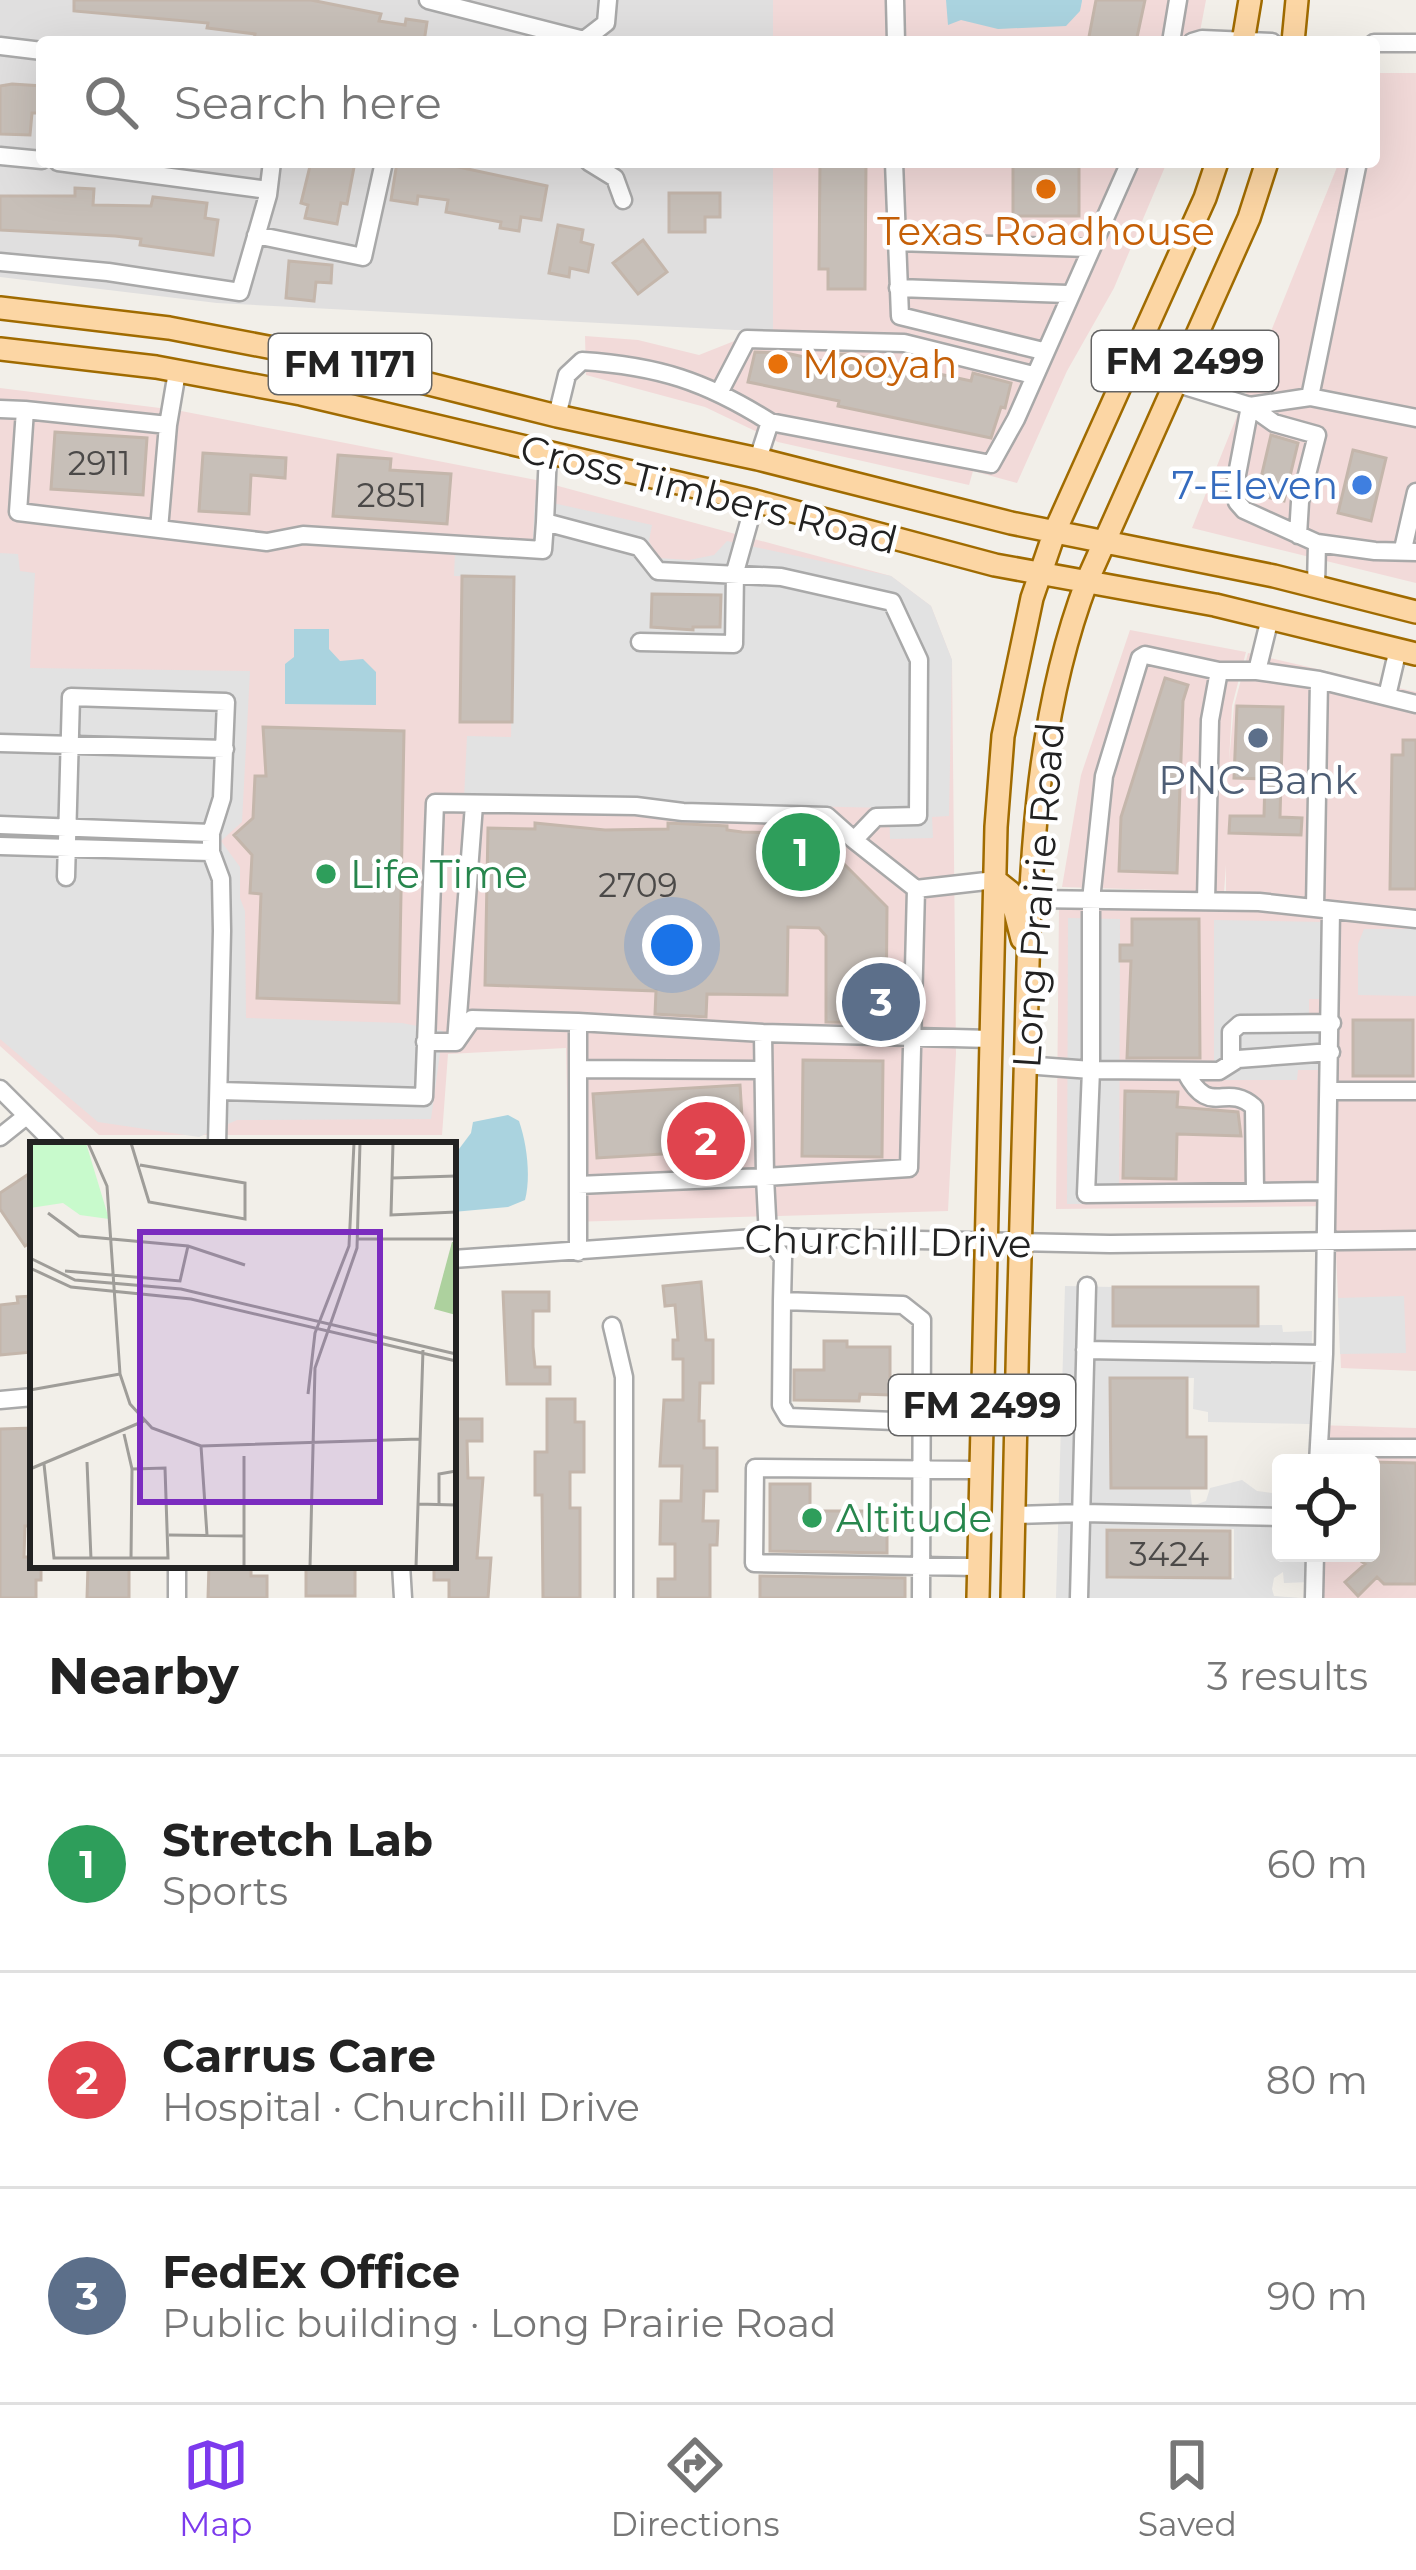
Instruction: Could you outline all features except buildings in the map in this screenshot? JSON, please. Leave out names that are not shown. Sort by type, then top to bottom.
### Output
[{"type":"main road","points":[[1245,36],[1250,0]]},
{"type":"main road","points":[[1294,36],[1297,0]]},
{"type":"main road","name":"Long Prairie Road","points":[[978,1598],[995,880],[1003,736],[1055,531],[1215,168]]},
{"type":"main road","name":"Long Prairie Road","points":[[1012,1598],[1027,969],[1045,730],[1067,634],[1087,581],[1249,218],[1265,168]]},
{"type":"main road","name":"Cross Timbers Road","points":[[0,308],[98,317],[245,341],[1416,612]]},
{"type":"main road","name":"Cross Timbers Road","points":[[0,349],[302,394],[755,501],[868,533],[1270,618],[1407,652]]},
{"type":"main road","points":[[548,453],[557,416]]},
{"type":"main road","points":[[995,880],[1010,892],[1027,969]]},
{"type":"street","points":[[428,0],[568,36]]},
{"type":"street","points":[[589,36],[606,23],[608,0]]},
{"type":"street","points":[[895,0],[896,36]]},
{"type":"street","points":[[1172,36],[1178,0]]},
{"type":"street","points":[[1380,44],[1416,43]]},
{"type":"street","points":[[0,46],[36,50]]},
{"type":"street","points":[[0,156],[36,159]]},
{"type":"street","points":[[103,168],[268,190]]},
{"type":"street","points":[[0,262],[240,292],[271,168]]},
{"type":"street","points":[[256,235],[363,257],[383,168]]},
{"type":"street","points":[[599,168],[615,178],[623,200]]},
{"type":"street","points":[[893,168],[899,316],[1043,351]]},
{"type":"street","points":[[557,416],[567,375],[582,361],[640,367],[720,391],[770,422],[991,464],[1127,168]]},
{"type":"street","points":[[1310,397],[1357,168]]},
{"type":"street","points":[[896,242],[1089,248]]},
{"type":"street","points":[[898,288],[1068,294]]},
{"type":"street","points":[[720,391],[747,339],[904,344],[1034,375]]},
{"type":"street","points":[[159,530],[167,425],[177,372]]},
{"type":"street","points":[[1175,383],[1250,406],[1274,423],[1317,435],[1300,502],[1298,535]]},
{"type":"street","points":[[1250,406],[1310,397],[1416,418]]},
{"type":"street","points":[[1250,406],[1235,485],[1237,502],[1244,510],[1317,543],[1375,551],[1410,550],[1416,492]]},
{"type":"street","points":[[0,409],[167,425]]},
{"type":"street","points":[[25,410],[18,512],[267,542],[303,535],[543,550],[548,453]]},
{"type":"street","points":[[758,459],[770,422]]},
{"type":"street","points":[[640,642],[734,644],[735,572],[755,501]]},
{"type":"street","points":[[545,523],[640,547],[658,571],[781,578],[892,602],[919,660],[918,816],[876,817],[854,840]]},
{"type":"street","points":[[1316,586],[1317,543]]},
{"type":"street","points":[[1257,671],[1270,618]]},
{"type":"street","points":[[1387,696],[1407,652]]},
{"type":"street","points":[[1325,1191],[1086,1194],[1090,900],[1104,776],[1140,658],[1145,655],[1219,671],[1319,680],[1416,704]]},
{"type":"street","points":[[1206,901],[1210,720],[1219,671]]},
{"type":"street","points":[[1318,1454],[1332,1023],[1323,909],[1319,680]]},
{"type":"street","points":[[66,877],[71,697],[226,702],[222,798],[211,832],[221,897],[218,1142]]},
{"type":"street","points":[[0,743],[225,749]]},
{"type":"street","points":[[219,1091],[424,1097],[435,803],[636,806],[827,816],[916,889],[995,880]]},
{"type":"street","points":[[455,1042],[474,805]]},
{"type":"street","points":[[0,825],[211,832]]},
{"type":"street","points":[[0,846],[211,852]]},
{"type":"street","points":[[578,1185],[909,1168],[916,889]]},
{"type":"street","points":[[1033,899],[1206,901],[1416,919]]},
{"type":"street","points":[[455,1042],[472,1019],[763,1034],[992,1039]]},
{"type":"street","points":[[578,1022],[578,1252]]},
{"type":"street","points":[[1232,1062],[1231,1032],[1240,1024],[1332,1023]]},
{"type":"street","points":[[763,1034],[769,1237],[782,1258],[781,1405],[788,1417],[922,1423]]},
{"type":"street","points":[[425,1042],[455,1042]]},
{"type":"street","points":[[1025,1066],[1219,1071],[1232,1062],[1331,1052]]},
{"type":"street","points":[[578,1069],[763,1070]]},
{"type":"street","points":[[1185,1071],[1195,1092],[1203,1097],[1242,1099],[1254,1107],[1255,1192]]},
{"type":"street","points":[[0,1088],[53,1142]]},
{"type":"street","points":[[1330,1091],[1416,1091]]},
{"type":"street","points":[[0,1137],[26,1117]]},
{"type":"street","name":"Churchill Drive","points":[[456,1259],[769,1237],[1020,1243],[1416,1240]]},
{"type":"street","points":[[1079,1598],[1087,1286]]},
{"type":"street","points":[[782,1300],[903,1305],[922,1320],[921,1598]]},
{"type":"street","points":[[613,1326],[624,1377],[624,1598]]},
{"type":"street","points":[[1085,1350],[1324,1354]]},
{"type":"street","points":[[0,1400],[30,1396]]},
{"type":"street","points":[[1332,1454],[1416,1448]]},
{"type":"street","points":[[978,1568],[754,1563],[755,1468],[981,1470]]},
{"type":"street","points":[[1014,1515],[1272,1517]]},
{"type":"street","points":[[1314,1598],[1315,1562]]},
{"type":"street","points":[[401,1568],[403,1598]]},
{"type":"shaded area","points":[[0,0],[773,0],[773,36],[36,36],[36,168],[773,168],[774,332],[217,303],[0,277]]},
{"type":"shaded area","points":[[773,0],[1206,0],[1199,36],[773,36]]},
{"type":"shaded area","points":[[1380,73],[1416,73],[1416,583],[1192,528],[1337,168],[1380,168]]},
{"type":"shaded area","points":[[773,168],[1164,168],[1114,288],[1067,371],[1017,483],[973,471],[969,485],[778,442],[705,407],[586,375],[585,336],[638,340],[699,355],[752,334],[773,332]]},
{"type":"shaded area","points":[[0,388],[176,410],[536,480],[891,576],[931,606],[952,660],[956,1053],[948,1211],[570,1222],[566,1048],[448,1054],[442,1135],[99,1135],[0,1046]]},
{"type":"shaded area","points":[[535,499],[652,525],[649,541],[658,558],[689,560],[714,555],[727,541],[891,576],[931,606],[952,660],[949,816],[932,817],[933,838],[890,839],[889,808],[464,799],[467,736],[511,737],[514,577],[454,576],[455,553],[532,556]]},
{"type":"shaded area","points":[[0,553],[18,554],[20,571],[35,573],[30,668],[250,671],[242,822],[221,841],[240,867],[246,1018],[402,1023],[443,1031],[431,1119],[237,1120],[199,1137],[98,1122],[0,1039]]},
{"type":"shaded area","points":[[1130,630],[1246,652],[1232,706],[1229,762],[1234,706],[1248,653],[1416,692],[1416,1371],[1341,1368],[1334,1206],[1056,1209],[1059,905],[1226,906],[1226,865],[1224,892],[1062,887],[1081,775]]},
{"type":"shaded area","points":[[1068,918],[1120,919],[1119,1204],[1067,1204]]},
{"type":"shaded area","points":[[1214,920],[1326,922],[1325,999],[1309,999],[1309,1013],[1324,1013],[1324,1070],[1298,1070],[1297,1080],[1214,1080]]},
{"type":"shaded area","points":[[1364,929],[1416,929],[1416,996],[1358,995],[1358,944]]},
{"type":"shaded area","points":[[1065,1286],[1113,1287],[1114,1326],[1282,1325],[1283,1332],[1312,1331],[1310,1424],[1208,1422],[1208,1412],[1193,1409],[1194,1378],[1110,1379],[1111,1487],[1190,1488],[1192,1506],[1206,1501],[1210,1488],[1242,1480],[1257,1491],[1272,1493],[1272,1562],[1310,1562],[1309,1582],[1284,1583],[1283,1572],[1274,1578],[1272,1589],[1274,1596],[1301,1598],[1056,1598]],"holes":[[[1106,1528],[1234,1529],[1234,1578],[1108,1579]]]},
{"type":"shaded area","points":[[1404,1296],[1406,1353],[1340,1354],[1338,1298]]},
{"type":"shaded area","points":[[1316,1425],[1416,1428],[1416,1598],[1315,1598],[1315,1562],[1380,1562],[1380,1454],[1316,1454]]},
{"type":"water","points":[[946,0],[1082,1],[1080,11],[1066,26],[998,29],[961,20],[948,25]]},
{"type":"water","points":[[294,629],[329,629],[329,649],[340,661],[363,659],[376,672],[376,705],[285,704],[285,664],[294,657]]},
{"type":"water","points":[[508,1115],[519,1121],[528,1171],[525,1200],[508,1207],[456,1212],[456,1153],[473,1122]]},
{"type":"place","name":"Texas Roadhouse","points":[[1046,189]]},
{"type":"place","name":"Mooyah","points":[[778,364]]},
{"type":"place","name":"7-Eleven","points":[[1362,485]]},
{"type":"place","name":"PNC Bank","points":[[1258,738]]},
{"type":"place","name":"Stretch Lab","points":[[801,852]]},
{"type":"place","name":"Life Time","points":[[326,874]]},
{"type":"place","name":"FedEx Office","points":[[881,1002]]},
{"type":"place","name":"Carrus Care","points":[[706,1141]]},
{"type":"place","name":"Altitude","points":[[812,1518]]}]
